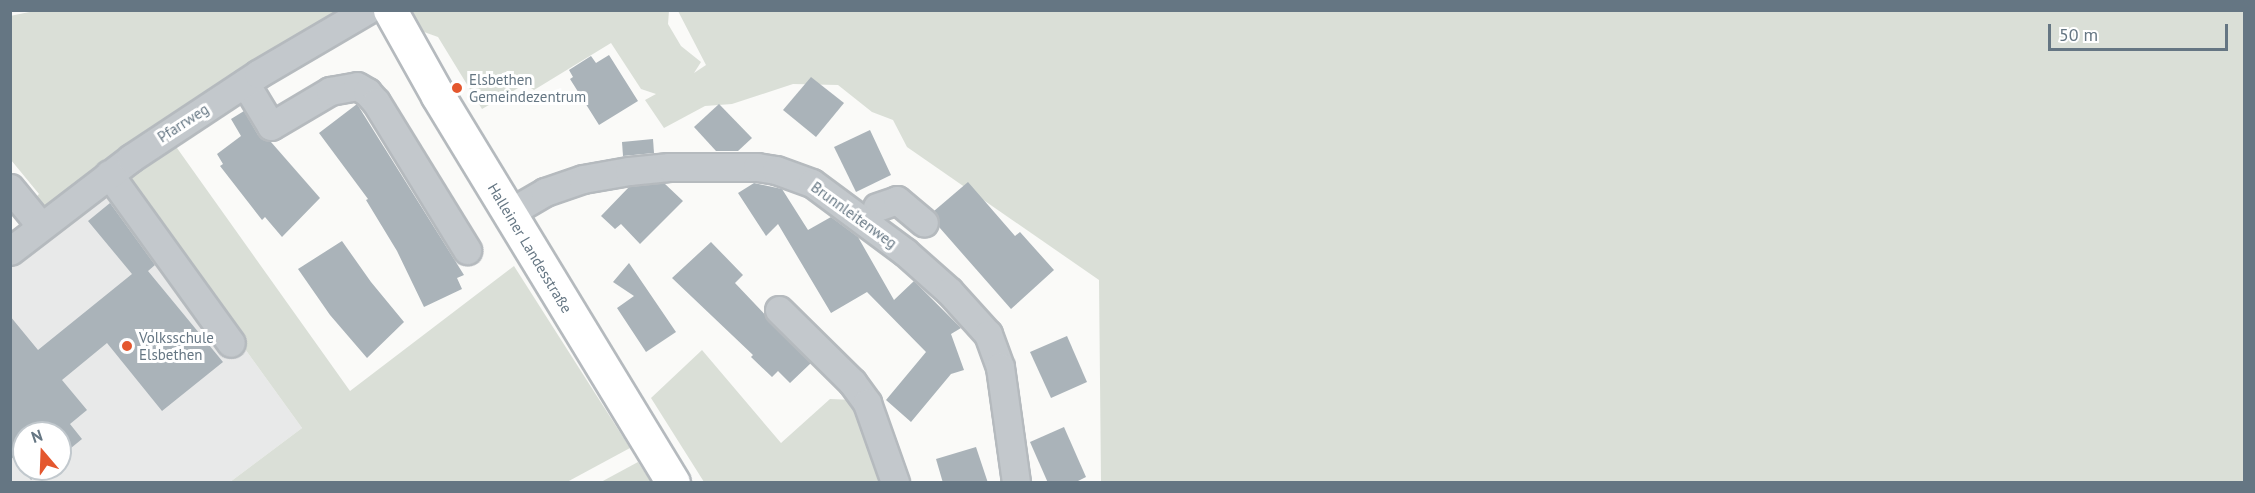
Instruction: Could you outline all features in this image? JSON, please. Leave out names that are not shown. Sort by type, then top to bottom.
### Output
[{"type":"main road","name":"Halleiner Landesstraße","points":[[390,10],[509,213],[673,483]]},
{"type":"street","name":"Pfarrweg","points":[[10,251],[109,174],[245,83],[367,10]]},
{"type":"street","points":[[245,83],[271,126],[330,91],[357,86],[367,92],[376,102],[466,250]]},
{"type":"street","name":"Brunnleitenweg","points":[[509,213],[545,192],[583,179],[628,171],[669,167],[757,167],[776,170],[812,183],[905,252],[949,291],[988,334],[1000,367],[1016,483]]},
{"type":"street","points":[[109,174],[231,344]]},
{"type":"street","points":[[10,188],[41,226]]},
{"type":"street","points":[[877,207],[897,200],[924,223]]},
{"type":"street","points":[[779,309],[852,382],[867,403],[895,483]]},
{"type":"shaded area","points":[[39,10],[341,11],[54,204],[46,206],[33,200],[39,194],[11,160],[10,16]]},
{"type":"shaded area","points":[[411,11],[669,11],[668,24],[681,46],[701,62],[694,73],[706,65],[678,11],[2244,11],[2244,482],[1101,482],[1099,280],[907,147],[893,120],[872,112],[838,85],[793,84],[732,104],[705,106],[664,128],[645,100],[656,94],[641,89],[611,43],[534,90],[525,84],[482,109],[438,37],[424,32]]},
{"type":"shaded area","points":[[172,141],[350,391],[514,266],[630,448],[567,482],[230,482],[302,428],[121,177]]},
{"type":"shaded area","name":"Volksschule Elsbethen","points":[[121,177],[302,428],[230,482],[11,482],[11,263]]},
{"type":"shaded area","points":[[702,350],[781,443],[830,399],[855,400],[887,482],[704,482],[651,398]]},
{"type":"shaded area","points":[[638,462],[651,482],[601,482]]},
{"type":"building","points":[[609,55],[638,101],[599,125],[570,79],[573,77],[569,70],[591,56],[596,63]]},
{"type":"building","points":[[811,77],[844,103],[816,137],[783,110]]},
{"type":"building","points":[[357,104],[464,275],[457,278],[462,289],[424,307],[397,251],[366,200],[368,199],[319,133]]},
{"type":"building","points":[[719,104],[752,138],[738,151],[716,151],[694,127]]},
{"type":"building","points":[[244,111],[258,135],[271,142],[320,198],[282,237],[265,217],[262,220],[220,166],[223,164],[217,154],[241,136],[231,119]]},
{"type":"building","points":[[870,130],[891,175],[856,192],[834,147]]},
{"type":"building","points":[[653,139],[654,153],[623,156],[622,142]]},
{"type":"building","points":[[968,182],[1015,236],[1020,232],[1054,270],[1011,309],[939,227],[939,218],[934,211]]},
{"type":"building","points":[[664,183],[683,201],[640,244],[621,224],[615,229],[601,216],[629,187]]},
{"type":"building","points":[[754,183],[782,189],[808,230],[831,217],[858,237],[894,300],[914,281],[961,328],[951,334],[964,370],[951,374],[911,422],[886,400],[926,352],[867,292],[831,313],[778,224],[766,236],[738,193]]},
{"type":"building","points":[[110,203],[155,265],[148,271],[223,362],[162,411],[107,343],[62,380],[87,410],[72,422],[12,421],[12,457],[10,455],[10,316],[38,350],[132,274],[88,221]]},
{"type":"building","points":[[342,241],[371,282],[404,322],[367,358],[330,315],[298,269]]},
{"type":"building","points":[[711,242],[743,275],[735,283],[811,363],[790,383],[778,371],[772,377],[751,357],[753,355],[672,278]]},
{"type":"building","points":[[629,263],[676,332],[646,352],[617,308],[634,296],[613,282]]},
{"type":"building","points":[[1067,336],[1087,382],[1051,398],[1030,352]]},
{"type":"building","points":[[72,426],[82,439],[72,447]]},
{"type":"building","points":[[1064,427],[1086,477],[1074,483],[1048,483],[1030,442]]},
{"type":"building","points":[[976,447],[988,483],[943,483],[936,459]]},
{"type":"place","name":"Elsbethen Gemeindezentrum","points":[[457,88]]},
{"type":"place","name":"Volksschule Elsbethen","points":[[127,346]]}]
